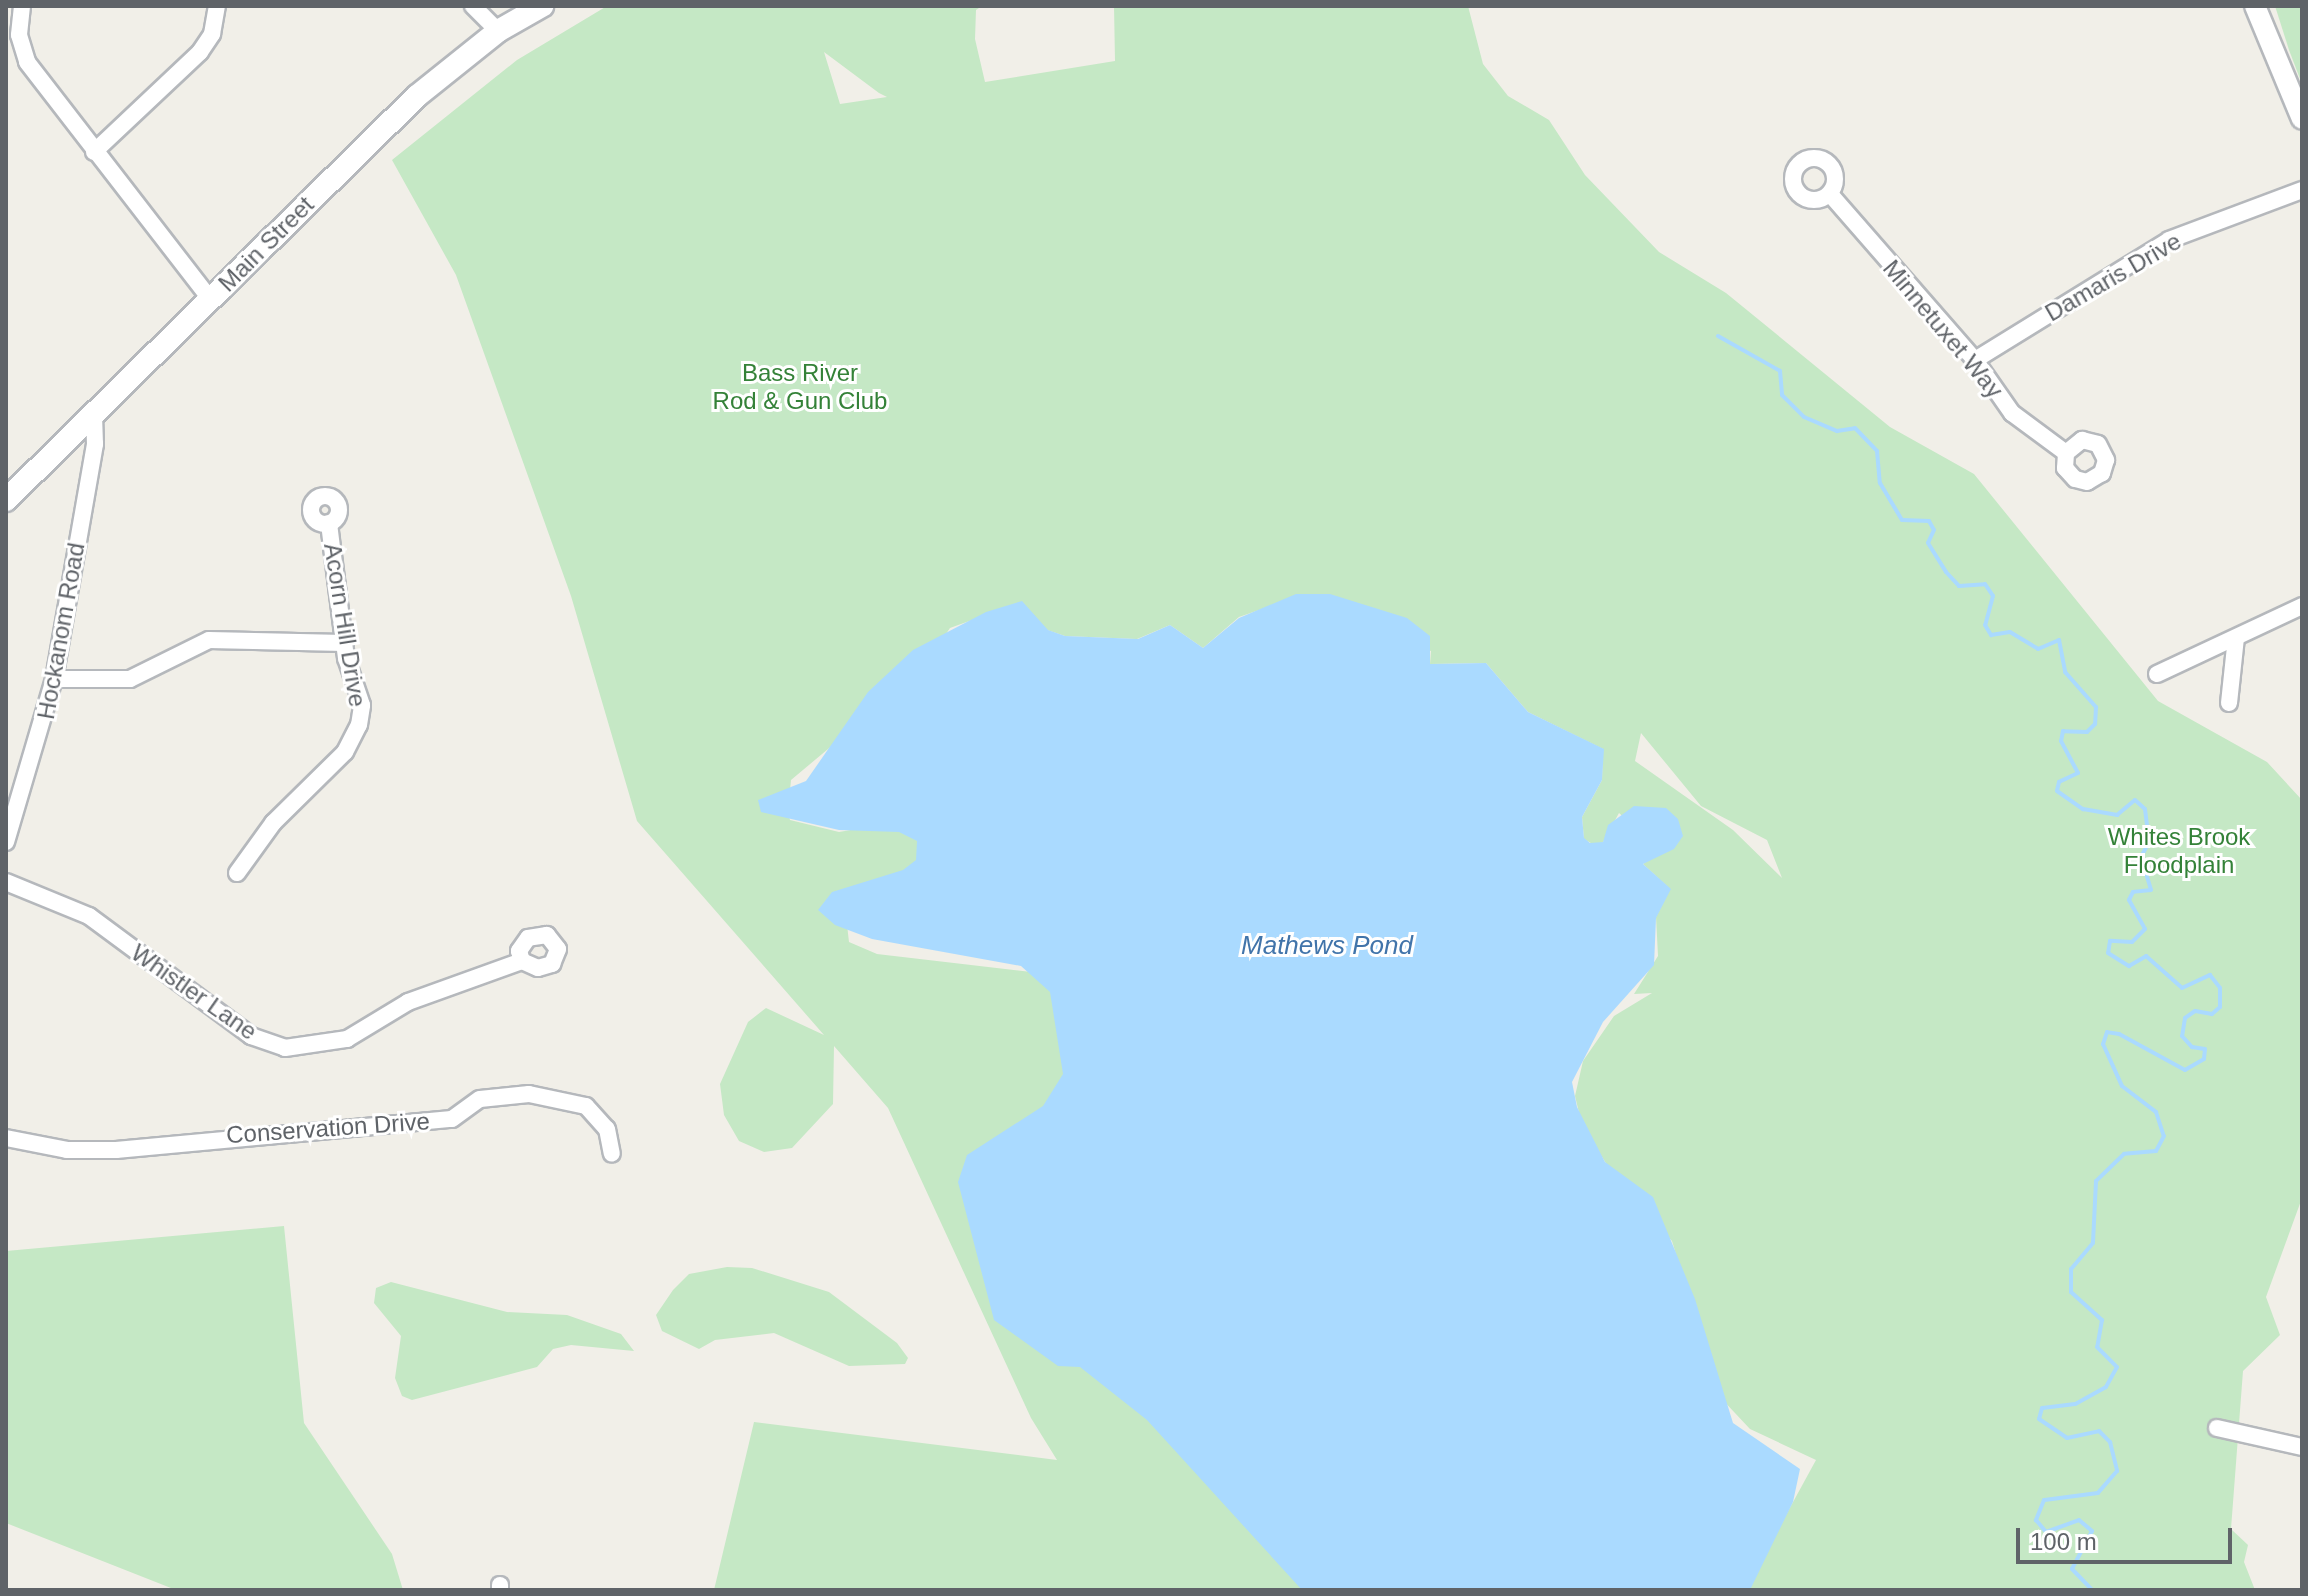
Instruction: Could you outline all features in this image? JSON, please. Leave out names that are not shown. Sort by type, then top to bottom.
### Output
[{"type":"main road","name":"Main Street","points":[[6,500],[417,96],[498,31],[542,6]]},
{"type":"street","points":[[22,6],[19,35],[27,62],[211,300]]},
{"type":"street","points":[[94,152],[200,52],[212,34],[217,6]]},
{"type":"street","points":[[473,6],[498,31]]},
{"type":"street","points":[[2255,6],[2302,119]]},
{"type":"street","name":"Damaris Drive","points":[[1975,360],[2169,240],[2302,190]]},
{"type":"street","name":"Minnetuxet Way","points":[[1830,194],[1975,360],[2012,413],[2066,453]]},
{"type":"street","name":"Hockanom Road","points":[[6,842],[54,679],[95,444],[94,415]]},
{"type":"street","name":"Acorn Hill Drive","points":[[237,873],[253,846],[331,769],[354,736],[362,705],[344,643],[329,523]]},
{"type":"street","points":[[2157,674],[2203,647],[2236,638],[2302,606]]},
{"type":"street","points":[[2229,703],[2236,638]]},
{"type":"street","points":[[54,679],[130,679],[209,640],[344,643]]},
{"type":"street","name":"Whistler Lane","points":[[6,882],[89,916],[251,1036],[285,1048],[347,1039],[408,1002],[522,961]]},
{"type":"street","name":"Conservation Drive","points":[[6,1138],[67,1150],[116,1150],[452,1119],[480,1099],[537,1094],[586,1106],[607,1129],[612,1154]]},
{"type":"street","points":[[2217,1428],[2302,1447]]},
{"type":"green space","name":"Bass River Rod & Gun Club","points":[[607,6],[982,6],[976,10],[975,39],[985,82],[1115,61],[1114,6],[1468,6],[1483,64],[1508,96],[1549,120],[1585,175],[1659,252],[1726,293],[1890,427],[1974,474],[2158,701],[2267,762],[2302,800],[2302,1198],[2266,1297],[2280,1335],[2243,1371],[2231,1529],[2248,1545],[2244,1562],[2255,1590],[1745,1590],[1816,1460],[1750,1429],[1719,1396],[1672,1241],[1614,1176],[1582,1125],[1575,1096],[1583,1061],[1614,1016],[1652,993],[1634,994],[1658,956],[1656,917],[1670,889],[1643,864],[1661,851],[1619,813],[1603,842],[1596,846],[1584,839],[1582,817],[1602,780],[1603,749],[1528,712],[1486,663],[1430,664],[1431,651],[1262,609],[1239,617],[1203,648],[1170,625],[1137,639],[1065,636],[994,612],[950,628],[920,672],[791,780],[788,812],[790,820],[839,832],[868,827],[935,798],[919,869],[874,883],[845,907],[849,942],[877,954],[1049,974],[1168,1434],[1333,1590],[714,1590],[754,1422],[1057,1460],[1031,1418],[888,1108],[834,1046],[833,1104],[792,1148],[764,1152],[739,1141],[724,1115],[720,1084],[748,1022],[766,1008],[824,1035],[637,821],[571,596],[456,275],[392,160],[517,60]],"holes":[[[824,52],[879,93],[887,97],[840,104]],[[1641,733],[1701,806],[1767,840],[1782,878],[1733,830],[1635,761]]]},
{"type":"green space","points":[[2275,6],[2302,6],[2302,84],[2289,50]]},
{"type":"green space","points":[[284,1226],[304,1423],[392,1554],[403,1590],[176,1590],[6,1523],[6,1251]]},
{"type":"green space","points":[[727,1267],[752,1268],[829,1292],[897,1343],[908,1358],[905,1364],[849,1366],[774,1333],[715,1340],[699,1349],[662,1331],[656,1315],[673,1290],[689,1274]]},
{"type":"green space","points":[[391,1282],[507,1312],[567,1315],[621,1334],[634,1351],[571,1345],[553,1349],[537,1367],[412,1400],[402,1396],[395,1378],[401,1336],[374,1303],[376,1288]]},
{"type":"water","name":"Mathews Pond","points":[[1296,594],[1330,594],[1407,618],[1430,636],[1430,664],[1486,663],[1528,712],[1604,749],[1602,780],[1582,817],[1584,838],[1590,843],[1603,842],[1608,825],[1634,806],[1666,808],[1678,819],[1683,836],[1674,849],[1643,864],[1671,889],[1656,918],[1654,965],[1603,1022],[1572,1082],[1577,1107],[1605,1162],[1653,1197],[1695,1299],[1733,1423],[1800,1469],[1793,1502],[1750,1590],[1302,1590],[1147,1420],[1080,1367],[1058,1366],[994,1320],[958,1182],[967,1155],[1043,1106],[1063,1074],[1050,992],[1021,966],[872,939],[835,925],[818,910],[832,892],[903,870],[916,860],[917,841],[899,832],[839,830],[761,812],[758,800],[806,781],[868,692],[913,650],[986,612],[1022,601],[1048,630],[1065,636],[1138,639],[1170,625],[1203,648],[1239,618]]},
{"type":"waterway","points":[[1718,336],[1780,371],[1782,395],[1804,417],[1837,431],[1855,428],[1877,451],[1880,483],[1902,520],[1929,521],[1934,530],[1928,543],[1946,572],[1959,586],[1985,584],[1993,596],[1985,625],[1991,635],[2010,632],[2038,649],[2059,640],[2065,672],[2096,707],[2095,724],[2087,732],[2063,731],[2061,741],[2078,773],[2059,782],[2057,791],[2083,809],[2117,815],[2135,800],[2145,809],[2149,842],[2141,857],[2151,890],[2133,892],[2129,900],[2145,929],[2132,942],[2110,941],[2108,953],[2129,966],[2146,956],[2182,988],[2210,975],[2220,988],[2220,1007],[2212,1014],[2195,1011],[2185,1018],[2182,1036],[2192,1047],[2205,1049],[2204,1059],[2185,1070],[2119,1034],[2107,1032],[2103,1044],[2122,1086],[2156,1112],[2164,1136],[2156,1151],[2124,1154],[2096,1181],[2093,1243],[2071,1269],[2071,1292],[2102,1320],[2097,1347],[2117,1367],[2106,1387],[2075,1404],[2042,1408],[2039,1419],[2067,1438],[2099,1431],[2110,1442],[2117,1471],[2098,1493],[2044,1500],[2036,1520],[2046,1532],[2079,1520],[2092,1531],[2072,1569],[2092,1590]]},
{"type":"park label","name":"Whites Brook Floodplain","points":[[2179,851]]}]
